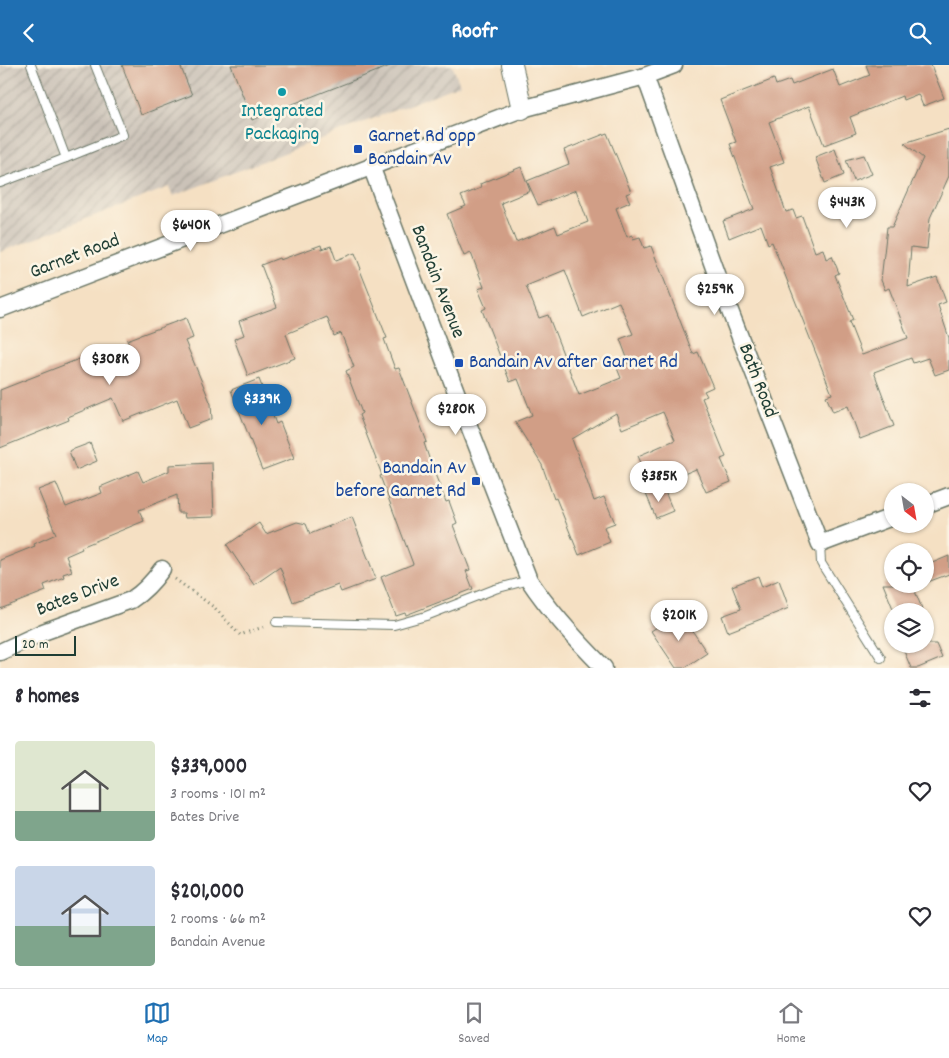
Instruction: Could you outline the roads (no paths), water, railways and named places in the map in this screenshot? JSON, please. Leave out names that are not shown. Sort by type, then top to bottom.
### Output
[{"type":"street","points":[[512,65],[522,109]]},
{"type":"street","name":"Garnet Road","points":[[0,309],[522,109],[644,76],[674,65]]},
{"type":"street","name":"Bath Road","points":[[644,76],[723,293],[820,544]]},
{"type":"street","name":"Bandain Avenue","points":[[371,166],[529,580],[565,629],[604,668]]},
{"type":"street","points":[[934,502],[949,496]]},
{"type":"street","points":[[820,544],[884,520]]},
{"type":"street","name":"Bates Drive","points":[[0,652],[43,632],[143,593],[162,569]]},
{"type":"lane","points":[[31,65],[66,158]]},
{"type":"lane","points":[[0,183],[123,135],[95,65]]},
{"type":"lane","points":[[820,544],[821,563],[881,658]]},
{"type":"lane","points":[[276,622],[394,625],[529,580]]},
{"type":"place","name":"Integrated Packaging","points":[[282,92]]},
{"type":"place","name":"Garnet Rd opp Bandain Av","points":[[358,149]]},
{"type":"place","name":"Bandain Av after Garnet Rd","points":[[459,363]]},
{"type":"place","name":"Bandain Av before Garnet Rd","points":[[476,481]]}]
